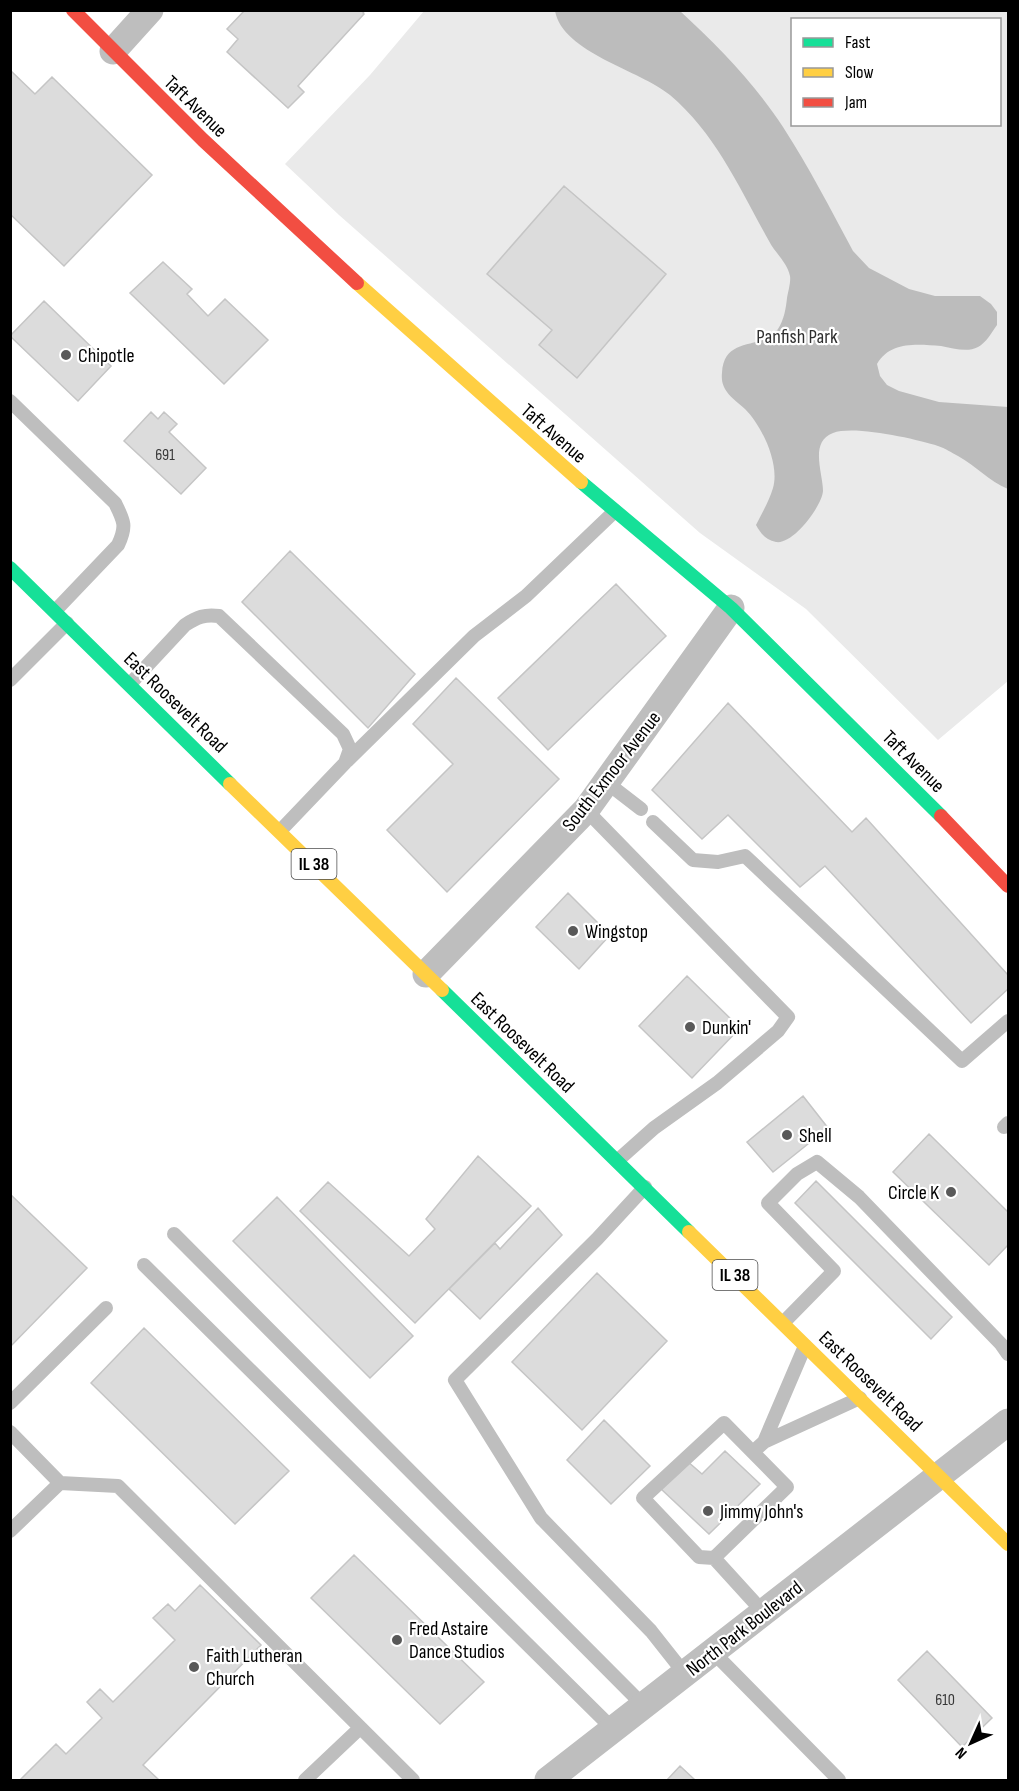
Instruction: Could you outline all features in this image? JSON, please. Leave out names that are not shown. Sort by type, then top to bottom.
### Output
[{"type":"main road","name":"Taft Avenue","points":[[73,10],[305,236],[615,511],[730,608],[918,792],[1008,886]]},
{"type":"main road","name":"East Roosevelt Road","points":[[10,568],[1008,1544]]},
{"type":"street","points":[[113,51],[150,10]]},
{"type":"street","name":"South Exmoor Avenue","points":[[426,974],[586,810],[730,608]]},
{"type":"street","name":"North Park Boulevard","points":[[548,1780],[1008,1422]]},
{"type":"lane","points":[[10,401],[115,503],[124,520],[118,545],[55,611]]},
{"type":"lane","points":[[280,831],[345,763],[474,636],[526,596],[615,511]]},
{"type":"lane","points":[[130,684],[185,625],[207,614],[219,616],[343,734],[350,749],[345,763]]},
{"type":"lane","points":[[10,680],[67,623]]},
{"type":"lane","points":[[606,783],[641,809]]},
{"type":"lane","points":[[586,810],[788,1017],[778,1031],[734,1068],[654,1128],[617,1161]]},
{"type":"lane","points":[[653,822],[693,860],[718,862],[745,856],[962,1061],[1008,1021]]},
{"type":"lane","points":[[783,1323],[834,1272],[768,1203],[797,1174],[817,1162],[860,1197],[1008,1354]]},
{"type":"lane","points":[[645,1187],[454,1380],[541,1518],[651,1631],[685,1674]]},
{"type":"lane","points":[[174,1234],[644,1706]]},
{"type":"lane","points":[[144,1265],[614,1730]]},
{"type":"lane","points":[[10,1403],[106,1308]]},
{"type":"lane","points":[[764,1442],[806,1344]]},
{"type":"lane","points":[[753,1452],[764,1442],[860,1398]]},
{"type":"lane","points":[[714,1558],[787,1487],[724,1423],[643,1498],[699,1557],[714,1558],[764,1613]]},
{"type":"lane","points":[[10,1432],[60,1483],[118,1486],[413,1780]]},
{"type":"lane","points":[[10,1531],[60,1483]]},
{"type":"lane","points":[[712,1652],[838,1780]]},
{"type":"lane","points":[[305,1780],[360,1728]]},
{"type":"green space","name":"Panfish Park","points":[[424,11],[1008,11],[1008,681],[938,740],[806,609],[700,533],[339,215],[285,164],[370,75]]},
{"type":"shaded area","points":[[555,11],[680,11],[735,66],[772,111],[802,157],[853,251],[869,268],[909,289],[935,296],[980,296],[991,304],[997,312],[997,325],[978,347],[965,350],[932,345],[905,346],[889,351],[877,364],[880,376],[887,385],[899,391],[939,402],[1008,407],[1008,489],[941,447],[885,434],[843,431],[833,433],[821,443],[819,459],[823,491],[818,506],[806,523],[783,541],[772,541],[762,534],[756,525],[773,488],[775,478],[772,457],[758,425],[725,389],[722,373],[724,361],[729,353],[736,348],[763,340],[778,329],[785,310],[790,276],[726,163],[686,110],[657,86],[604,59],[572,38],[561,26]]},
{"type":"building","points":[[245,10],[365,10],[364,14],[298,86],[304,92],[288,108],[227,52],[238,39],[227,29]]},
{"type":"building","points":[[10,70],[35,94],[52,77],[152,175],[64,266],[10,214]]},
{"type":"building","points":[[564,186],[666,274],[577,378],[539,345],[552,330],[487,274]]},
{"type":"building","points":[[163,262],[192,289],[187,294],[208,316],[225,299],[268,340],[224,384],[130,293]]},
{"type":"building","points":[[44,301],[111,366],[78,401],[10,336]]},
{"type":"building","points":[[151,412],[158,419],[164,412],[177,424],[169,432],[206,468],[181,494],[124,441]]},
{"type":"building","points":[[290,551],[415,674],[368,728],[242,602]]},
{"type":"building","points":[[616,584],[666,636],[548,750],[498,698]]},
{"type":"building","points":[[456,678],[559,779],[447,892],[387,830],[453,764],[413,724]]},
{"type":"building","points":[[728,703],[852,832],[866,818],[1008,975],[1008,989],[971,1023],[825,866],[800,887],[728,815],[702,839],[652,790]]},
{"type":"building","name":"Wingstop","points":[[568,893],[610,935],[579,969],[536,927]]},
{"type":"building","name":"Dunkin'","points":[[687,976],[740,1028],[692,1078],[639,1026]]},
{"type":"building","name":"Shell","points":[[803,1096],[828,1128],[773,1172],[747,1142]]},
{"type":"building","name":"Circle K","points":[[929,1134],[1008,1212],[1008,1245],[989,1265],[893,1172]]},
{"type":"building","points":[[478,1156],[531,1206],[415,1323],[300,1211],[328,1182],[409,1256],[435,1229],[426,1219]]},
{"type":"building","name":"Shell","points":[[816,1181],[952,1317],[931,1339],[795,1203]]},
{"type":"building","points":[[10,1194],[87,1268],[10,1347]]},
{"type":"building","points":[[277,1197],[413,1336],[370,1378],[233,1241]]},
{"type":"building","points":[[538,1208],[562,1235],[480,1319],[449,1289],[495,1243],[500,1249]]},
{"type":"building","points":[[597,1273],[667,1341],[582,1430],[512,1362]]},
{"type":"building","points":[[144,1328],[289,1471],[235,1524],[91,1383]]},
{"type":"building","points":[[604,1420],[650,1466],[611,1504],[567,1460]]},
{"type":"building","name":"Jimmy John's","points":[[725,1451],[760,1484],[709,1534],[660,1488],[687,1461],[702,1474]]},
{"type":"building","name":"Fred Astaire Dance Studios","points":[[354,1555],[484,1682],[440,1724],[311,1598]]},
{"type":"building","name":"Faith Lutheran Church","points":[[200,1585],[261,1645],[143,1765],[159,1780],[20,1780],[56,1744],[66,1754],[102,1718],[87,1702],[100,1689],[113,1702],[175,1640],[153,1618],[168,1604],[175,1611]]},
{"type":"building","points":[[927,1651],[992,1718],[962,1747],[898,1680]]},
{"type":"building","points":[[680,1766],[695,1780],[667,1780]]},
{"type":"traffic: fast","points":[[581,482],[731,608],[941,816]]},
{"type":"traffic: fast","points":[[10,568],[230,784]]},
{"type":"traffic: fast","points":[[442,990],[689,1232]]},
{"type":"traffic: slow","points":[[357,283],[581,482]]},
{"type":"traffic: slow","points":[[230,784],[442,990]]},
{"type":"traffic: slow","points":[[689,1232],[1008,1544]]},
{"type":"traffic: jam","points":[[73,10],[203,140],[357,283]]},
{"type":"traffic: jam","points":[[941,816],[1008,886]]},
{"type":"place","name":"Chipotle","points":[[66,355]]},
{"type":"place","name":"Wingstop","points":[[573,931]]},
{"type":"place","name":"Dunkin'","points":[[690,1027]]},
{"type":"place","name":"Shell","points":[[787,1135]]},
{"type":"place","name":"Circle K","points":[[951,1192]]},
{"type":"place","name":"Jimmy John's","points":[[708,1511]]},
{"type":"place","name":"Fred Astaire Dance Studios","points":[[397,1640]]},
{"type":"place","name":"Faith Lutheran Church","points":[[194,1667]]}]
